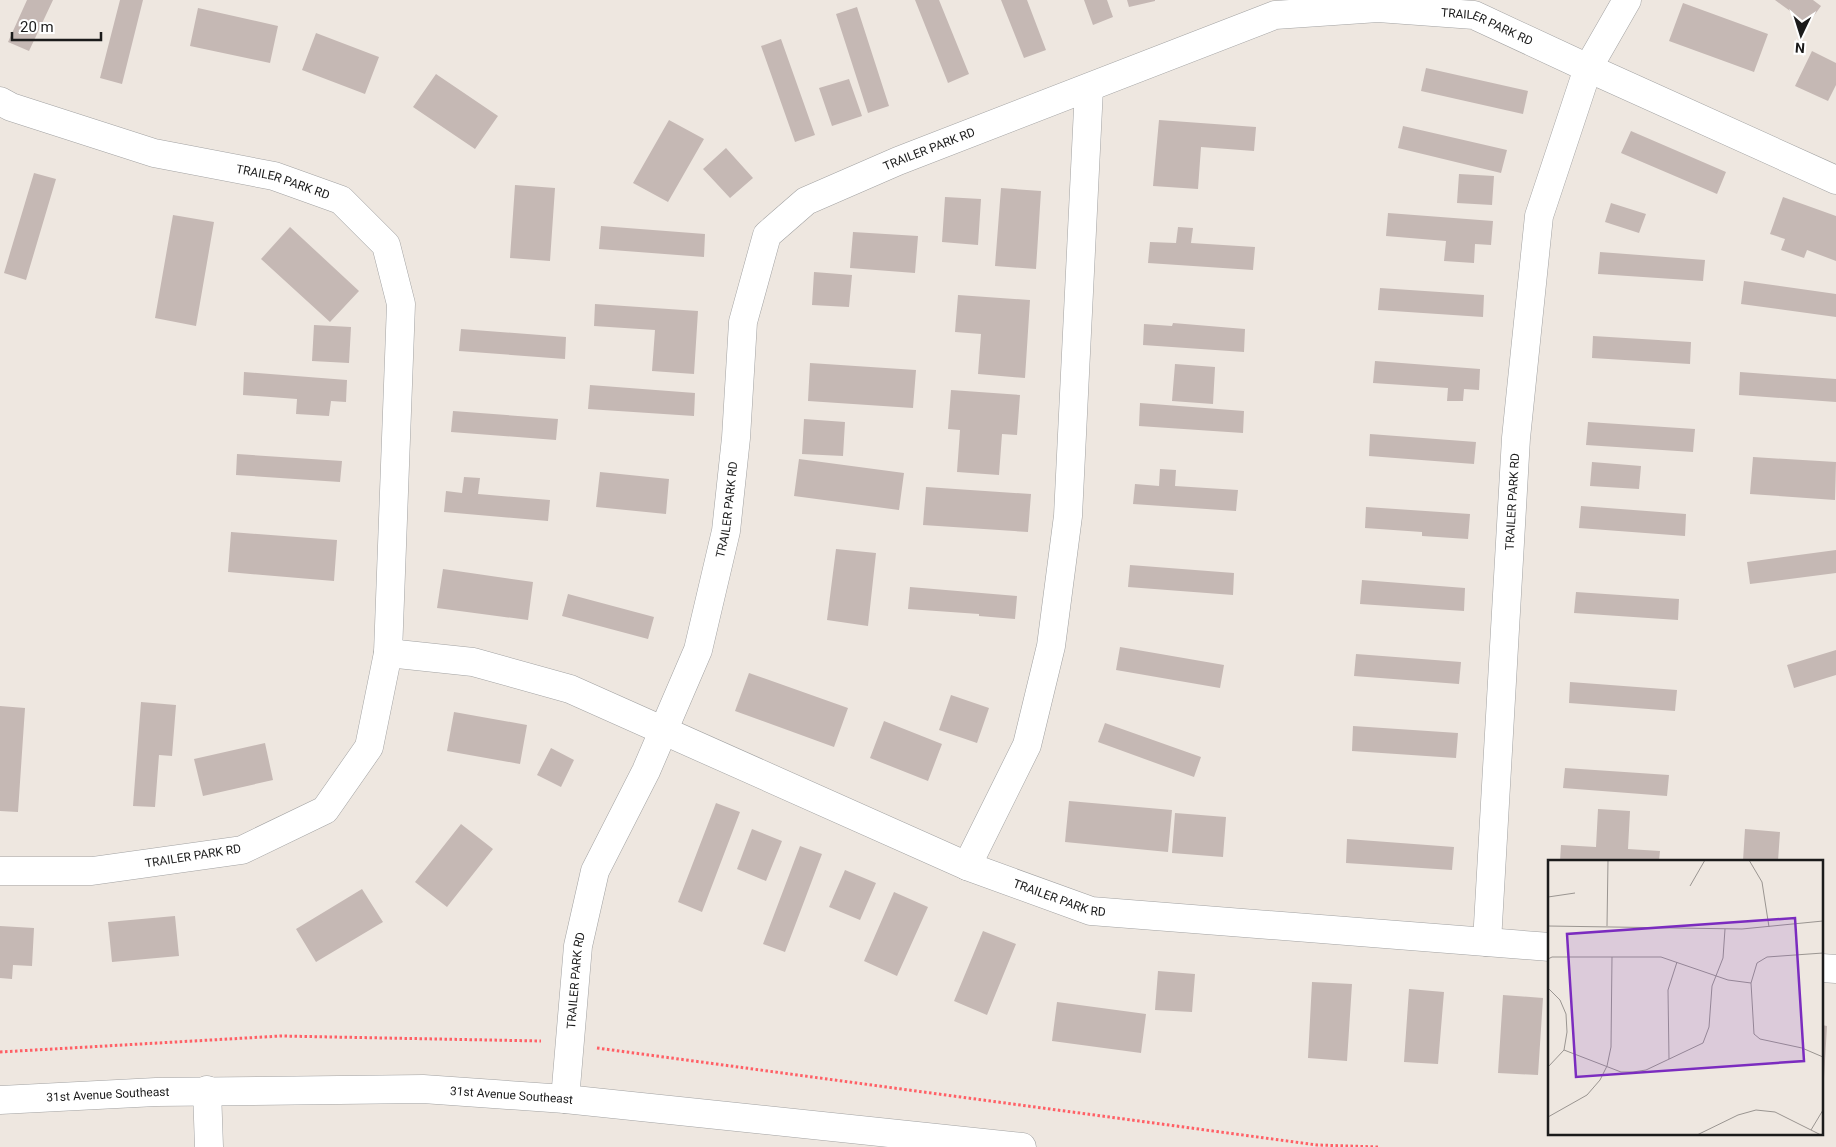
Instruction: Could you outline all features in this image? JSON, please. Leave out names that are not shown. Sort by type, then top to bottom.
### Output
[{"type":"street","name":"TRAILER PARK RD","points":[[1487,942],[1516,438],[1539,216],[1588,68],[1627,0]]},
{"type":"street","name":"TRAILER PARK RD","points":[[566,1100],[578,946],[595,871],[646,771],[698,650],[726,531],[736,438],[743,322],[767,234],[806,201],[898,162],[1275,16],[1378,8],[1474,15],[1836,180]]},
{"type":"street","points":[[967,866],[1027,745],[1052,646],[1068,516],[1089,88]]},
{"type":"street","name":"TRAILER PARK RD","points":[[0,101],[11,107],[154,153],[274,176],[341,200],[386,245],[401,304],[388,653],[368,747],[325,810],[242,850],[92,871],[0,870]]},
{"type":"street","name":"TRAILER PARK RD","points":[[388,653],[473,662],[570,689],[967,866],[1091,911],[1548,947]]},
{"type":"street","name":"31st Avenue Southeast","points":[[0,1100],[207,1090],[423,1088],[566,1100],[1022,1147]]},
{"type":"street","points":[[207,1090],[209,1147]]},
{"type":"path","points":[[0,1052],[280,1036],[548,1041],[1307,1143],[1378,1147]]},
{"type":"building","points":[[27,0],[53,0],[29,51],[8,42]]},
{"type":"building","points":[[120,0],[143,0],[122,84],[100,78]]},
{"type":"building","points":[[915,0],[939,0],[969,74],[948,83]]},
{"type":"building","points":[[1001,0],[1027,0],[1046,50],[1024,58]]},
{"type":"building","points":[[1084,0],[1107,0],[1113,17],[1093,25]]},
{"type":"building","points":[[1127,0],[1155,0],[1155,1],[1129,7]]},
{"type":"building","points":[[1775,0],[1813,0],[1821,6],[1808,24]]},
{"type":"building","points":[[1683,3],[1768,34],[1754,72],[1669,41]]},
{"type":"building","points":[[857,7],[889,106],[868,113],[836,14]]},
{"type":"building","points":[[198,8],[278,26],[270,63],[190,46]]},
{"type":"building","points":[[316,33],[379,57],[365,94],[302,70]]},
{"type":"building","points":[[781,39],[815,135],[795,142],[761,46]]},
{"type":"building","points":[[1812,51],[1836,63],[1836,85],[1828,101],[1795,86]]},
{"type":"building","points":[[1426,68],[1528,91],[1523,114],[1421,91]]},
{"type":"building","points":[[436,74],[498,116],[475,149],[413,107]]},
{"type":"building","points":[[849,79],[862,116],[832,126],[819,88]]},
{"type":"building","points":[[669,120],[704,139],[668,202],[633,183]]},
{"type":"building","points":[[1159,120],[1256,127],[1254,151],[1201,147],[1198,189],[1153,186]]},
{"type":"building","points":[[1403,126],[1507,150],[1501,173],[1398,148]]},
{"type":"building","points":[[1631,131],[1726,172],[1717,194],[1621,153]]},
{"type":"building","points":[[726,148],[753,178],[730,198],[703,169]]},
{"type":"building","points":[[34,173],[56,179],[26,280],[4,273]]},
{"type":"building","points":[[1459,174],[1494,176],[1492,205],[1457,203]]},
{"type":"building","points":[[515,185],[555,188],[550,261],[510,258]]},
{"type":"building","points":[[1001,188],[1041,191],[1036,269],[995,266]]},
{"type":"building","points":[[945,197],[981,199],[978,245],[942,242]]},
{"type":"building","points":[[1783,197],[1836,216],[1836,261],[1807,250],[1804,258],[1781,250],[1785,239],[1770,234]]},
{"type":"building","points":[[1611,203],[1646,214],[1639,233],[1605,222]]},
{"type":"building","points":[[1388,213],[1493,221],[1491,245],[1475,244],[1474,263],[1444,261],[1446,241],[1386,236]]},
{"type":"building","points":[[173,215],[214,222],[196,326],[155,318]]},
{"type":"building","points":[[601,226],[705,234],[704,257],[599,249]]},
{"type":"building","points":[[290,227],[359,291],[330,322],[261,259]]},
{"type":"building","points":[[1178,227],[1193,228],[1191,243],[1255,247],[1253,270],[1148,263],[1150,242],[1176,243]]},
{"type":"building","points":[[853,232],[918,236],[915,273],[850,268]]},
{"type":"building","points":[[1600,252],[1705,260],[1703,281],[1598,274]]},
{"type":"building","points":[[814,272],[852,275],[849,307],[812,305]]},
{"type":"building","points":[[1744,281],[1836,294],[1836,317],[1741,304]]},
{"type":"building","points":[[1380,288],[1484,295],[1483,317],[1378,310]]},
{"type":"building","points":[[958,295],[1030,300],[1025,378],[978,374],[981,334],[955,332]]},
{"type":"building","points":[[595,304],[698,311],[694,374],[652,371],[655,330],[594,326]]},
{"type":"building","points":[[1173,323],[1245,329],[1244,352],[1143,345],[1144,324],[1172,326]]},
{"type":"building","points":[[314,325],[351,327],[349,363],[312,361]]},
{"type":"building","points":[[461,329],[566,337],[565,359],[459,351]]},
{"type":"building","points":[[1593,336],[1691,342],[1690,364],[1592,358]]},
{"type":"building","points":[[1375,361],[1480,369],[1479,390],[1464,389],[1463,401],[1447,401],[1448,388],[1373,383]]},
{"type":"building","points":[[810,363],[916,370],[913,408],[808,401]]},
{"type":"building","points":[[1175,364],[1215,367],[1213,404],[1172,401]]},
{"type":"building","points":[[244,372],[347,380],[346,402],[331,401],[329,416],[296,414],[297,399],[243,395]]},
{"type":"building","points":[[1740,372],[1836,379],[1836,402],[1739,395]]},
{"type":"building","points":[[590,385],[695,393],[694,416],[588,409]]},
{"type":"building","points":[[951,390],[1020,395],[1017,435],[1002,434],[999,475],[957,472],[960,430],[948,429]]},
{"type":"building","points":[[1140,403],[1244,411],[1243,433],[1139,426]]},
{"type":"building","points":[[453,411],[558,419],[556,440],[451,432]]},
{"type":"building","points":[[804,419],[845,422],[843,456],[802,454]]},
{"type":"building","points":[[1588,422],[1695,429],[1693,452],[1586,445]]},
{"type":"building","points":[[1370,434],[1476,442],[1474,464],[1369,456]]},
{"type":"building","points":[[237,454],[342,461],[340,482],[236,475]]},
{"type":"building","points":[[1753,457],[1836,462],[1835,500],[1750,494]]},
{"type":"building","points":[[799,459],[904,473],[899,510],[794,496]]},
{"type":"building","points":[[1592,462],[1641,466],[1639,489],[1590,486]]},
{"type":"building","points":[[1160,469],[1176,470],[1175,486],[1238,490],[1236,511],[1133,504],[1135,484],[1159,486]]},
{"type":"building","points":[[600,472],[669,479],[666,514],[596,507]]},
{"type":"building","points":[[464,477],[480,478],[478,494],[550,500],[548,521],[444,512],[446,491],[462,493]]},
{"type":"building","points":[[926,487],[1031,494],[1028,532],[923,525]]},
{"type":"building","points":[[1581,506],[1686,514],[1685,536],[1579,528]]},
{"type":"building","points":[[1366,507],[1470,514],[1468,539],[1422,536],[1422,532],[1365,528]]},
{"type":"building","points":[[231,532],[337,540],[334,581],[228,572]]},
{"type":"building","points":[[836,549],[876,553],[868,626],[827,620]]},
{"type":"building","points":[[1836,550],[1836,573],[1750,584],[1747,562]]},
{"type":"building","points":[[1130,565],[1234,573],[1233,595],[1128,587]]},
{"type":"building","points":[[443,569],[533,582],[528,620],[437,608]]},
{"type":"building","points":[[1362,580],[1465,588],[1464,611],[1360,604]]},
{"type":"building","points":[[910,587],[1017,596],[1015,619],[979,616],[979,614],[908,609]]},
{"type":"building","points":[[1576,592],[1679,599],[1678,620],[1574,613]]},
{"type":"building","points":[[568,594],[654,617],[648,639],[562,616]]},
{"type":"building","points":[[1120,647],[1224,665],[1220,688],[1116,670]]},
{"type":"building","points":[[1836,650],[1836,675],[1794,688],[1787,665]]},
{"type":"building","points":[[1356,654],[1461,662],[1459,684],[1354,676]]},
{"type":"building","points":[[749,673],[848,708],[834,747],[735,711]]},
{"type":"building","points":[[1570,682],[1677,690],[1675,711],[1569,703]]},
{"type":"building","points":[[951,695],[989,708],[977,743],[939,730]]},
{"type":"building","points":[[141,702],[176,705],[172,756],[159,755],[155,807],[133,806]]},
{"type":"building","points":[[0,706],[25,708],[18,812],[0,811]]},
{"type":"building","points":[[454,712],[527,725],[520,764],[447,751]]},
{"type":"building","points":[[884,721],[942,744],[928,781],[870,758]]},
{"type":"building","points":[[1105,723],[1201,757],[1194,777],[1098,742]]},
{"type":"building","points":[[1353,726],[1458,733],[1456,758],[1352,751]]},
{"type":"building","points":[[265,743],[273,780],[203,796],[194,759]]},
{"type":"building","points":[[551,748],[574,760],[561,787],[537,775]]},
{"type":"building","points":[[1565,768],[1669,775],[1667,796],[1563,788]]},
{"type":"building","points":[[1069,801],[1172,810],[1168,852],[1065,842]]},
{"type":"building","points":[[716,803],[740,812],[702,912],[678,902]]},
{"type":"building","points":[[1598,809],[1630,811],[1628,849],[1660,851],[1659,860],[1560,860],[1561,845],[1596,847]]},
{"type":"building","points":[[1175,813],[1226,817],[1223,857],[1172,853]]},
{"type":"building","points":[[461,824],[493,849],[447,907],[415,882]]},
{"type":"building","points":[[752,829],[782,841],[766,881],[737,869]]},
{"type":"building","points":[[1745,829],[1780,832],[1778,860],[1743,860]]},
{"type":"building","points":[[1347,839],[1454,847],[1452,870],[1346,863]]},
{"type":"building","points":[[800,846],[822,854],[785,952],[763,944]]},
{"type":"building","points":[[845,870],[876,883],[860,920],[829,907]]},
{"type":"building","points":[[362,889],[383,922],[316,962],[296,929]]},
{"type":"building","points":[[894,892],[928,907],[897,976],[864,961]]},
{"type":"building","points":[[175,916],[179,956],[112,962],[108,922]]},
{"type":"building","points":[[0,926],[34,928],[32,966],[13,965],[12,979],[0,978]]},
{"type":"building","points":[[983,931],[1016,944],[987,1015],[954,1001]]},
{"type":"building","points":[[1158,971],[1195,974],[1192,1012],[1155,1010]]},
{"type":"building","points":[[1312,982],[1352,984],[1347,1061],[1308,1058]]},
{"type":"building","points":[[1409,989],[1444,992],[1438,1064],[1404,1062]]},
{"type":"building","points":[[1503,995],[1543,998],[1538,1075],[1498,1073]]},
{"type":"building","points":[[1057,1002],[1146,1014],[1141,1053],[1052,1041]]},
{"type":"building","points":[[1824,1025],[1827,1026],[1824,1078]]}]
